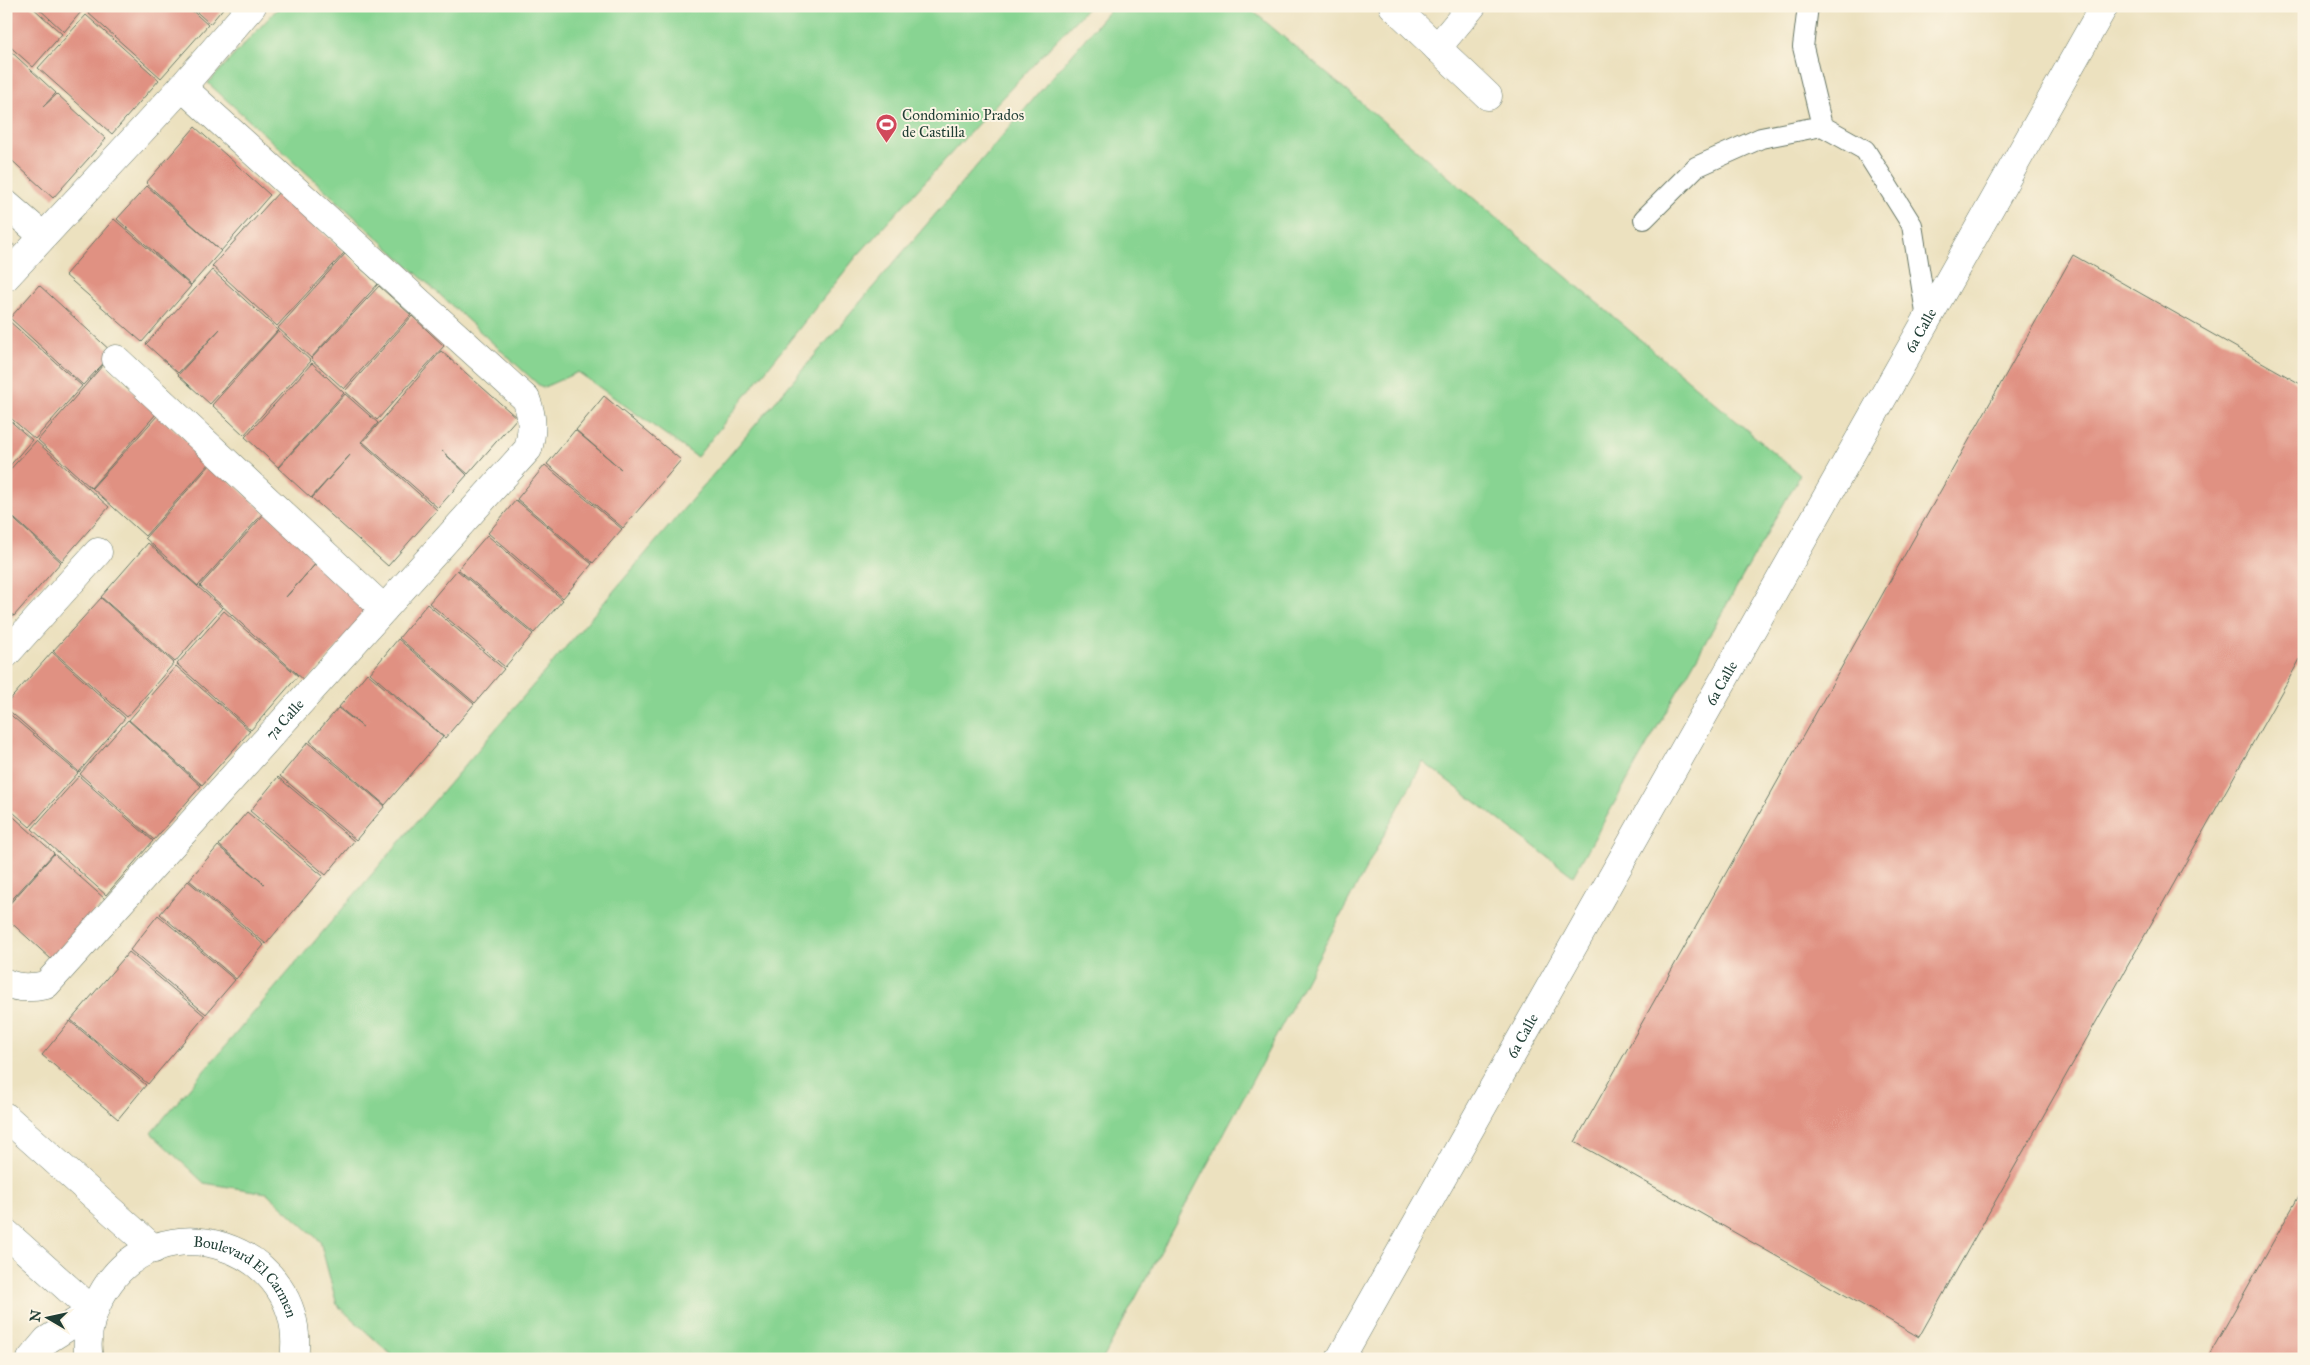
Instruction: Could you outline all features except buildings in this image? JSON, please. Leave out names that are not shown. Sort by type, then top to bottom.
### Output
[{"type":"street","points":[[6,277],[182,87],[252,6]]},
{"type":"street","points":[[1393,6],[1488,96]]},
{"type":"street","points":[[1437,48],[1472,6]]},
{"type":"street","name":"6a Calle","points":[[1340,1359],[2104,6]]},
{"type":"street","name":"7a Calle","points":[[10,985],[30,988],[46,985],[528,449],[532,424],[531,411],[526,399],[182,87]]},
{"type":"street","points":[[6,204],[43,236]]},
{"type":"street","points":[[116,359],[384,609]]},
{"type":"street","points":[[6,654],[98,552]]},
{"type":"street","points":[[6,1117],[154,1249]]},
{"type":"street","points":[[6,1233],[93,1311],[48,1340],[31,1359]]},
{"type":"street","name":"Boulevard El Carmen","points":[[89,1359],[87,1347],[93,1311],[110,1279],[138,1255],[172,1242],[208,1241],[242,1253],[271,1276],[289,1308],[296,1344],[294,1359]]},
{"type":"lane","points":[[1808,6],[1803,47],[1822,126]]},
{"type":"lane","points":[[1644,219],[1696,167],[1761,138],[1822,126],[1865,150],[1912,226],[1927,319]]},
{"type":"green space","name":"Condominio Prados de Castilla","points":[[280,6],[1089,6],[856,257],[697,457],[578,372],[542,388],[208,83]]},
{"type":"green space","points":[[1113,6],[1247,6],[1800,475],[1573,876],[1423,762],[1103,1359],[396,1359],[337,1305],[320,1241],[267,1193],[204,1183],[151,1133]]},
{"type":"place","name":"Condominio Prados de Castilla","points":[[886,143]]}]
